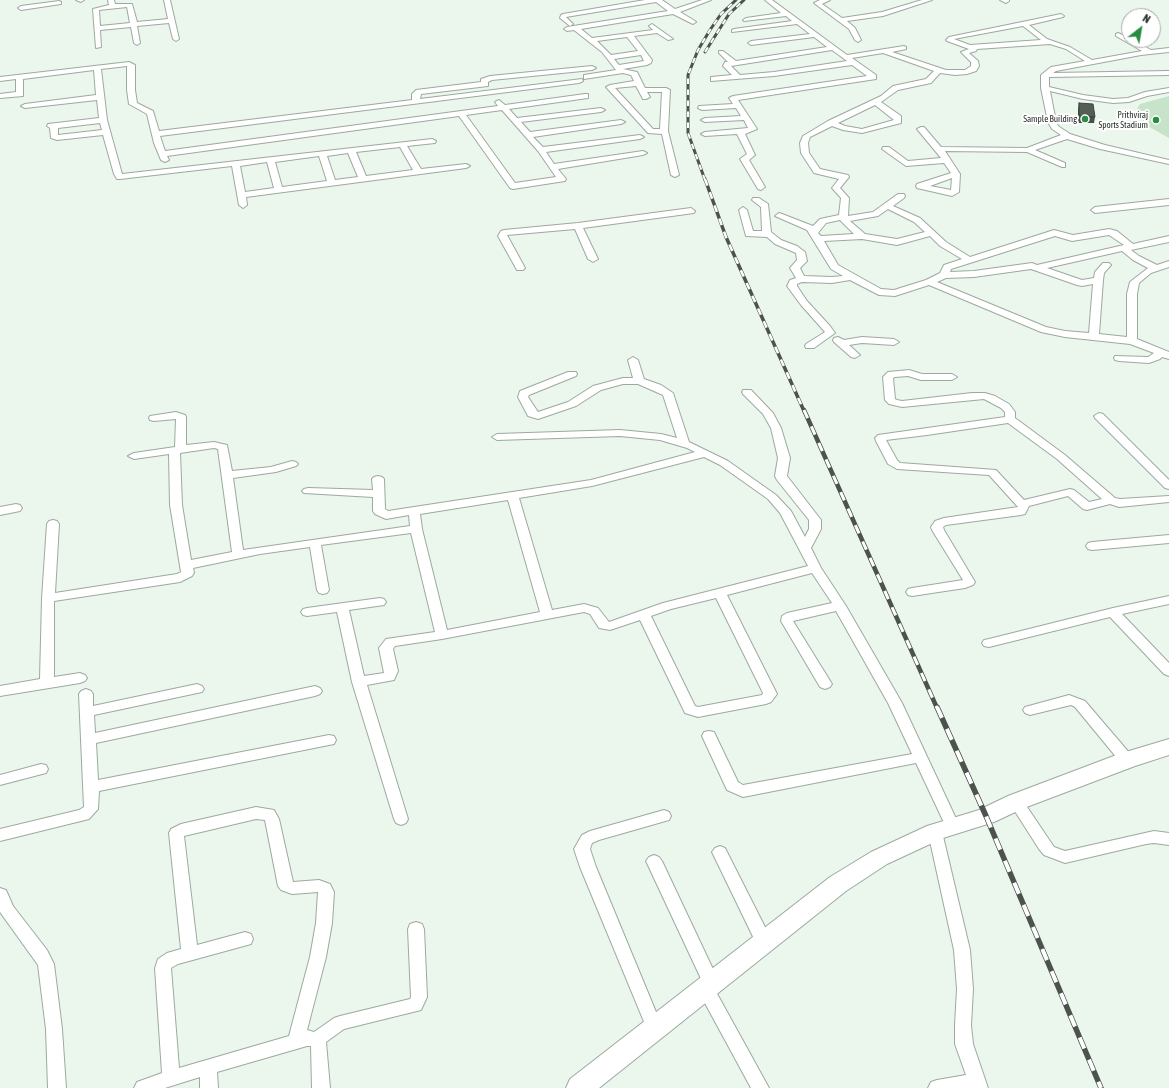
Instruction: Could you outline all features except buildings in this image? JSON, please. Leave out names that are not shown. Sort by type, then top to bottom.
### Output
[{"type":"main road","points":[[579,1088],[838,884],[879,858],[944,829],[986,816],[1016,802],[1127,760],[1169,747]]},
{"type":"street","points":[[167,0],[176,39]]},
{"type":"street","points":[[642,90],[634,74],[620,69],[592,40],[571,27],[563,16],[657,0],[674,12],[693,22]]},
{"type":"street","points":[[571,27],[642,18],[674,12],[708,0]]},
{"type":"street","points":[[705,134],[742,132],[753,129],[737,106],[733,99],[734,97],[873,77],[768,0]]},
{"type":"street","points":[[827,0],[817,3],[852,28],[858,40]]},
{"type":"street","points":[[840,20],[883,14],[929,0]]},
{"type":"street","points":[[21,8],[58,3]]},
{"type":"street","points":[[98,47],[96,9],[111,3],[130,5],[137,43]]},
{"type":"street","points":[[746,20],[787,14]]},
{"type":"street","points":[[1049,42],[969,47],[949,40],[952,38],[1061,16]]},
{"type":"street","points":[[642,18],[670,39]]},
{"type":"street","points":[[97,28],[172,21]]},
{"type":"street","points":[[734,31],[798,22]]},
{"type":"street","points":[[1024,24],[1049,42],[1068,48],[1091,62]]},
{"type":"street","points":[[592,40],[658,31]]},
{"type":"street","points":[[751,43],[815,35]]},
{"type":"street","points":[[1118,35],[1150,52]]},
{"type":"street","points":[[587,77],[647,63],[648,60],[629,36]]},
{"type":"street","points":[[738,77],[727,66],[728,64],[832,48]]},
{"type":"street","points":[[845,57],[904,48]]},
{"type":"street","points":[[883,51],[951,73],[971,71],[975,66],[974,61],[964,53],[964,51],[991,48]]},
{"type":"street","points":[[1045,76],[1054,69],[1169,50]]},
{"type":"street","points":[[721,52],[734,63]]},
{"type":"street","points":[[609,57],[643,53]]},
{"type":"street","points":[[714,79],[779,73],[851,62]]},
{"type":"street","points":[[0,78],[126,64],[131,65],[131,90],[133,104],[149,111],[164,157],[585,96]]},
{"type":"street","points":[[97,67],[106,132],[120,177],[432,141]]},
{"type":"street","points":[[461,113],[513,186],[562,179],[517,120],[490,92],[484,81],[493,77],[592,68]]},
{"type":"street","points":[[843,218],[845,196],[836,188],[845,177],[822,174],[817,171],[806,157],[804,143],[807,136],[831,122],[888,96],[892,90],[896,88],[928,81],[939,70]]},
{"type":"street","points":[[1045,76],[1169,74]]},
{"type":"street","points":[[0,96],[20,94],[19,76]]},
{"type":"street","points":[[1045,76],[1045,88],[1054,127],[1067,136],[1103,147],[1169,162]]},
{"type":"street","points":[[156,134],[579,81]]},
{"type":"street","points":[[416,101],[416,94],[419,92],[485,84]]},
{"type":"street","points":[[664,132],[651,131],[610,87],[642,90],[666,90],[664,132],[675,175]]},
{"type":"street","points":[[1045,88],[1092,99],[1113,102],[1129,100],[1145,94],[1169,90]]},
{"type":"street","points":[[24,106],[101,97]]},
{"type":"street","points":[[831,122],[843,128],[862,131],[898,121],[898,118],[876,102]]},
{"type":"street","points":[[702,108],[737,106]]},
{"type":"street","points":[[517,120],[601,110]]},
{"type":"street","points":[[705,120],[746,118]]},
{"type":"street","points":[[104,120],[52,126],[54,136],[57,138],[106,132]]},
{"type":"street","points":[[528,135],[621,122]]},
{"type":"street","points":[[921,129],[939,149],[945,160],[956,174]]},
{"type":"street","points":[[742,132],[741,133],[751,154],[744,159],[761,187]]},
{"type":"street","points":[[939,149],[1028,150],[1067,136]]},
{"type":"street","points":[[541,150],[640,137]]},
{"type":"street","points":[[402,144],[418,172]]},
{"type":"street","points":[[886,149],[906,164],[945,160]]},
{"type":"street","points":[[352,150],[363,179]]},
{"type":"street","points":[[1028,150],[1062,166]]},
{"type":"street","points":[[552,167],[643,153]]},
{"type":"street","points":[[322,154],[332,183]]},
{"type":"street","points":[[270,160],[279,190]]},
{"type":"street","points":[[236,164],[243,205]]},
{"type":"street","points":[[242,195],[466,166]]},
{"type":"street","points":[[816,236],[818,225],[823,221],[875,214],[901,196]]},
{"type":"street","points":[[756,200],[765,206],[767,234]]},
{"type":"street","points":[[1095,210],[1169,202]]},
{"type":"street","points":[[887,206],[917,220],[943,244],[969,260]]},
{"type":"street","points":[[743,210],[749,234],[767,234],[778,242],[800,252],[802,261],[795,268],[801,279]]},
{"type":"street","points":[[520,268],[502,234],[578,226],[691,211]]},
{"type":"street","points":[[779,216],[806,225],[816,236],[834,267],[880,292],[890,294],[929,282],[944,275],[974,274],[1028,266],[1039,267],[1077,282],[1098,280]]},
{"type":"street","points":[[843,218],[862,236]]},
{"type":"street","points":[[578,226],[593,259]]},
{"type":"street","points":[[944,275],[947,268],[1056,232],[1072,238],[1112,232],[1128,247],[1136,258],[1155,268]]},
{"type":"street","points":[[816,236],[862,236],[897,242],[932,233]]},
{"type":"street","points":[[1039,267],[1169,239]]},
{"type":"street","points":[[1132,342],[1133,288],[1138,278],[1155,268],[1169,264]]},
{"type":"street","points":[[1094,336],[1098,280],[1100,272],[1106,266]]},
{"type":"street","points":[[851,277],[832,280],[801,279],[793,282],[792,286],[804,303],[830,333],[855,355]]},
{"type":"street","points":[[929,282],[963,295],[1011,318],[1035,327],[1056,333],[1094,336],[1132,342],[1164,354]]},
{"type":"street","points":[[810,346],[830,333]]},
{"type":"street","points":[[842,343],[862,340],[894,342]]},
{"type":"street","points":[[1119,358],[1149,360],[1164,354]]},
{"type":"street","points":[[632,360],[639,381]]},
{"type":"street","points":[[952,377],[921,377],[909,373],[892,374],[888,377],[890,400],[902,404],[972,396],[985,396],[1005,406],[1010,412],[1010,419]]},
{"type":"street","points":[[572,374],[524,393],[523,397],[532,414],[538,416],[572,404],[597,388],[609,384],[623,381],[639,381],[668,393],[684,443]]},
{"type":"street","points":[[747,392],[773,420],[784,458],[781,476],[782,480],[815,520],[815,529],[805,548]]},
{"type":"street","points":[[48,598],[180,578],[188,573],[176,505],[181,417],[176,415],[154,418]]},
{"type":"street","points":[[1099,416],[1169,486]]},
{"type":"street","points":[[912,592],[965,584],[969,582],[938,530],[937,526],[939,524],[1021,511],[1023,509],[1022,504],[992,472],[897,466],[892,462],[880,438],[885,436],[927,432],[1010,419],[1061,457],[1111,500],[1120,503],[1169,499]]},
{"type":"street","points":[[497,437],[633,433],[661,437],[684,443],[706,453],[738,471],[779,504],[791,520],[816,568],[840,606],[895,703],[921,757],[944,829],[962,950],[965,989],[963,1025],[964,1044],[978,1085],[937,1088]]},
{"type":"street","points":[[134,456],[221,445],[223,447],[238,554]]},
{"type":"street","points":[[378,479],[379,511],[382,514],[391,515],[605,480],[706,453]]},
{"type":"street","points":[[227,475],[272,470],[292,464]]},
{"type":"street","points":[[308,491],[378,494]]},
{"type":"street","points":[[1022,504],[1070,492],[1087,506],[1111,500]]},
{"type":"street","points":[[512,495],[547,615]]},
{"type":"street","points":[[0,511],[16,508]]},
{"type":"street","points":[[414,511],[416,529],[442,635]]},
{"type":"street","points":[[47,684],[48,598],[53,524]]},
{"type":"street","points":[[186,565],[238,554],[416,529]]},
{"type":"street","points":[[1092,546],[1169,539]]},
{"type":"street","points":[[315,543],[323,590]]},
{"type":"street","points":[[359,682],[389,677],[391,671],[386,648],[391,642],[442,635],[584,608],[594,611],[601,623],[607,626],[644,615],[663,607],[816,568]]},
{"type":"street","points":[[644,615],[690,710],[698,712],[766,699],[770,694],[720,593]]},
{"type":"street","points":[[989,643],[1112,612],[1169,600]]},
{"type":"street","points":[[307,612],[380,602]]},
{"type":"street","points":[[825,684],[786,621],[792,616],[840,606]]},
{"type":"street","points":[[342,607],[359,682],[401,819]]},
{"type":"street","points":[[1112,612],[1169,672]]},
{"type":"street","points":[[0,691],[80,678]]},
{"type":"street","points":[[87,712],[197,690]]},
{"type":"street","points":[[88,740],[315,692]]},
{"type":"street","points":[[0,835],[84,815],[91,809],[86,694]]},
{"type":"street","points":[[1030,710],[1069,700],[1080,704],[1127,760]]},
{"type":"street","points":[[709,736],[732,786],[743,791],[921,757]]},
{"type":"street","points":[[91,788],[329,740]]},
{"type":"street","points":[[0,780],[41,769]]},
{"type":"street","points":[[1016,802],[1049,851],[1065,857],[1146,838],[1154,837],[1169,839]]},
{"type":"street","points":[[190,953],[176,833],[181,830],[256,813],[269,814],[272,819],[286,886],[292,888],[319,886],[325,888],[326,892],[324,922],[318,957],[296,1041]]},
{"type":"street","points":[[655,1029],[588,867],[582,849],[587,839],[595,835],[664,816]]},
{"type":"street","points":[[720,852],[764,942]]},
{"type":"street","points":[[654,861],[709,986],[760,1088]]},
{"type":"street","points":[[0,894],[7,910],[41,954],[46,964],[54,1029],[57,1088]]},
{"type":"street","points":[[316,1040],[340,1023],[415,1005],[419,997],[416,929]]},
{"type":"street","points":[[171,1078],[162,968],[166,961],[190,953],[245,940]]},
{"type":"street","points":[[143,1088],[171,1078],[307,1038],[316,1040],[320,1047],[321,1088]]},
{"type":"street","points":[[208,1068],[209,1088]]},
{"type":"green space","name":"Prithviraj Sports Stadium","points":[[1169,96],[1169,138],[1146,125],[1138,114],[1137,109],[1140,104]]},
{"type":"railway","points":[[705,180],[688,133],[688,75],[698,50],[710,30],[721,14],[736,0]]},
{"type":"railway","points":[[705,52],[729,14],[744,0]]},
{"type":"railway","points":[[705,179],[726,237],[804,411]]},
{"type":"railway","points":[[804,410],[937,708]]},
{"type":"railway","points":[[937,707],[986,816],[1101,1088]]},
{"type":"place","name":"Sample Building","points":[[1085,119]]},
{"type":"place","name":"Prithviraj Sports Stadium","points":[[1156,120]]}]
